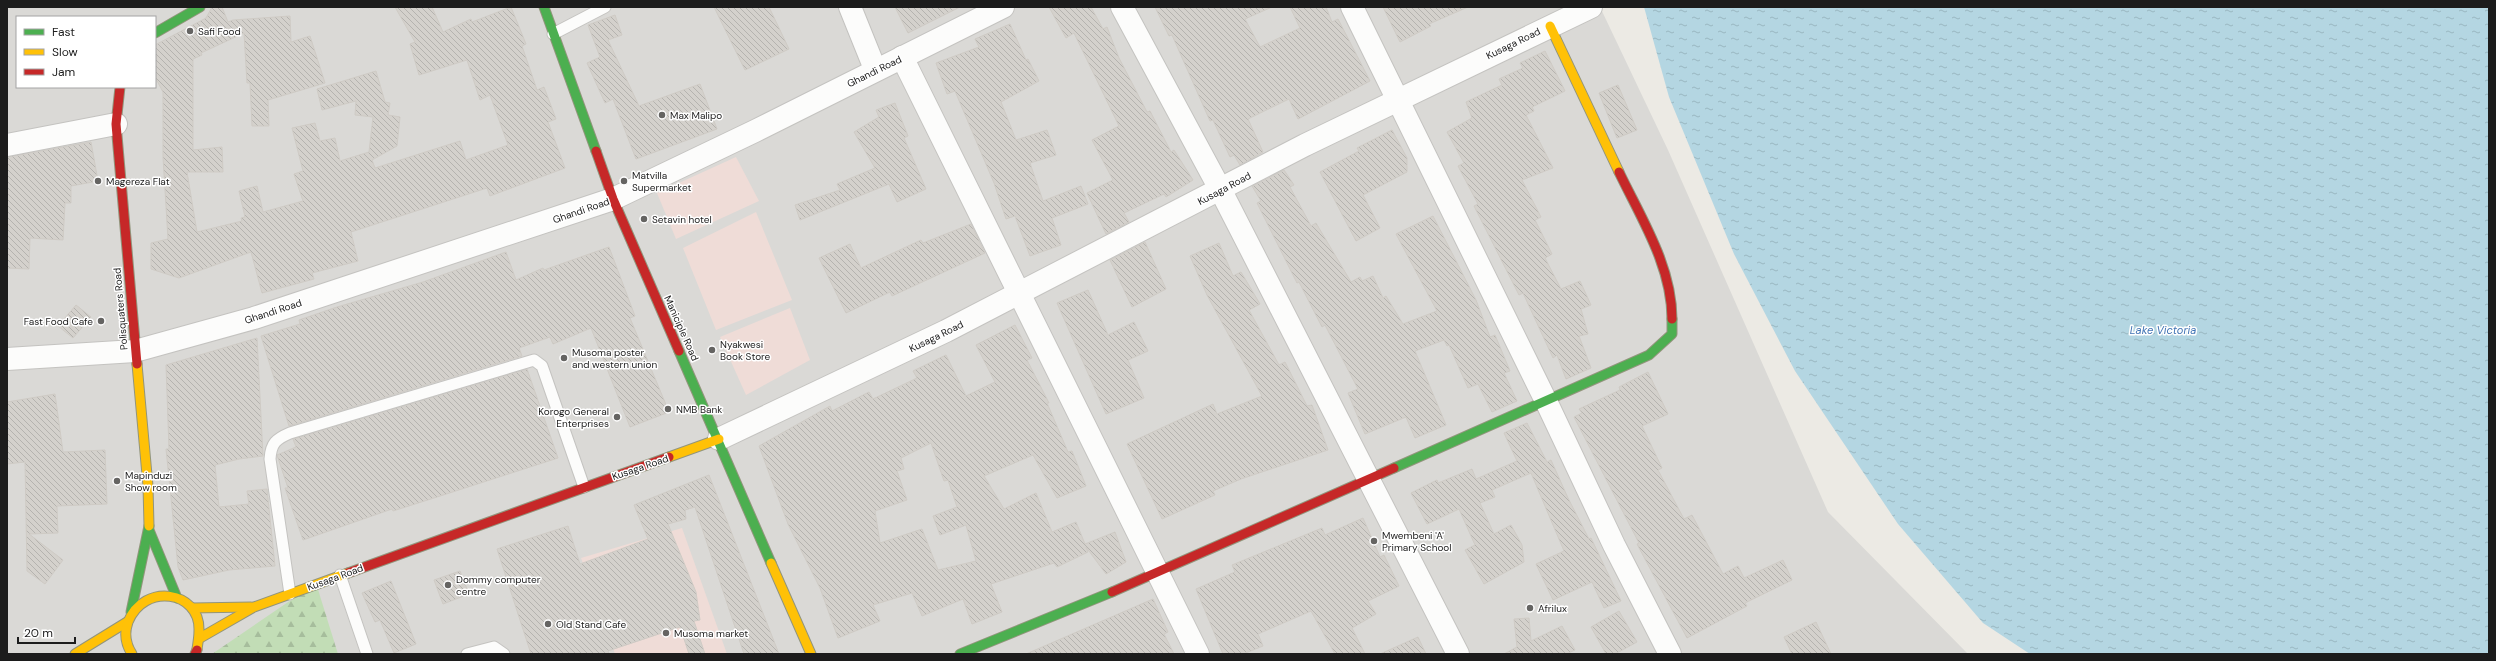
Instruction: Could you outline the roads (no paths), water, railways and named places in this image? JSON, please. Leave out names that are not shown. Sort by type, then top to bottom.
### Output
[{"type":"street","points":[[156,33],[200,7]]},
{"type":"street","name":"Maniciple Road","points":[[544,7],[613,199],[719,439],[811,654]]},
{"type":"street","points":[[850,7],[876,69]]},
{"type":"street","name":"Ghandi Road","points":[[7,359],[135,351],[254,318],[613,199],[756,132],[876,69],[1003,7]]},
{"type":"street","points":[[1122,7],[1220,189],[1367,480],[1458,654]]},
{"type":"street","points":[[1352,7],[1399,99],[1546,401],[1614,545],[1670,654]]},
{"type":"street","name":"Kusaga Road","points":[[254,607],[719,439],[868,370],[1220,189],[1399,99],[1591,7]]},
{"type":"street","points":[[960,654],[1157,573],[1649,355],[1672,334],[1672,299],[1662,263],[1550,26]]},
{"type":"street","points":[[902,57],[1198,654]]},
{"type":"street","name":"Polisquaters Road","points":[[120,88],[116,124],[148,486],[149,530]]},
{"type":"street","points":[[7,145],[116,124]]},
{"type":"street","points":[[149,530],[177,598]]},
{"type":"street","points":[[120,654],[131,653],[125,632],[131,612],[149,530]]},
{"type":"street","points":[[131,612],[138,604],[157,595],[177,598],[192,608],[199,622],[200,638],[195,653]]},
{"type":"street","points":[[192,608],[254,607]]},
{"type":"street","points":[[200,638],[254,607]]},
{"type":"street","points":[[76,654],[127,622]]},
{"type":"lane","points":[[553,34],[605,7]]},
{"type":"lane","points":[[290,594],[270,459],[271,446],[278,438],[290,433],[534,360],[542,366],[584,487]]},
{"type":"lane","points":[[340,575],[367,654]]},
{"type":"lane","points":[[467,654],[494,647],[504,654]]},
{"type":"water","name":"Lake Victoria","points":[[1644,7],[2489,7],[2489,654],[2030,654],[1983,623],[1898,524],[1795,371],[1734,254],[1669,97]]},
{"type":"place","name":"Safi Food","points":[[190,31]]},
{"type":"place","name":"Max Malipo","points":[[662,115]]},
{"type":"place","name":"Magereza Flat","points":[[98,181]]},
{"type":"place","name":"Matvilla Supermarket","points":[[624,181]]},
{"type":"place","name":"Setavin hotel","points":[[644,219]]},
{"type":"place","name":"Fast Food Cafe","points":[[101,321]]},
{"type":"place","name":"Nyakwesi Book Store","points":[[712,350]]},
{"type":"place","name":"Musoma poster and western union","points":[[564,358]]},
{"type":"place","name":"NMB Bank","points":[[668,409]]},
{"type":"place","name":"Korogo General Enterprises","points":[[617,417]]},
{"type":"place","name":"Mapinduzi Show room","points":[[117,481]]},
{"type":"place","name":"Mwembeni 'A' Primary School","points":[[1374,541]]},
{"type":"place","name":"Dommy computer centre","points":[[448,585]]},
{"type":"place","name":"Afrilux","points":[[1530,608]]},
{"type":"place","name":"Old Stand Cafe","points":[[548,624]]},
{"type":"place","name":"Musoma market","points":[[666,633]]}]
